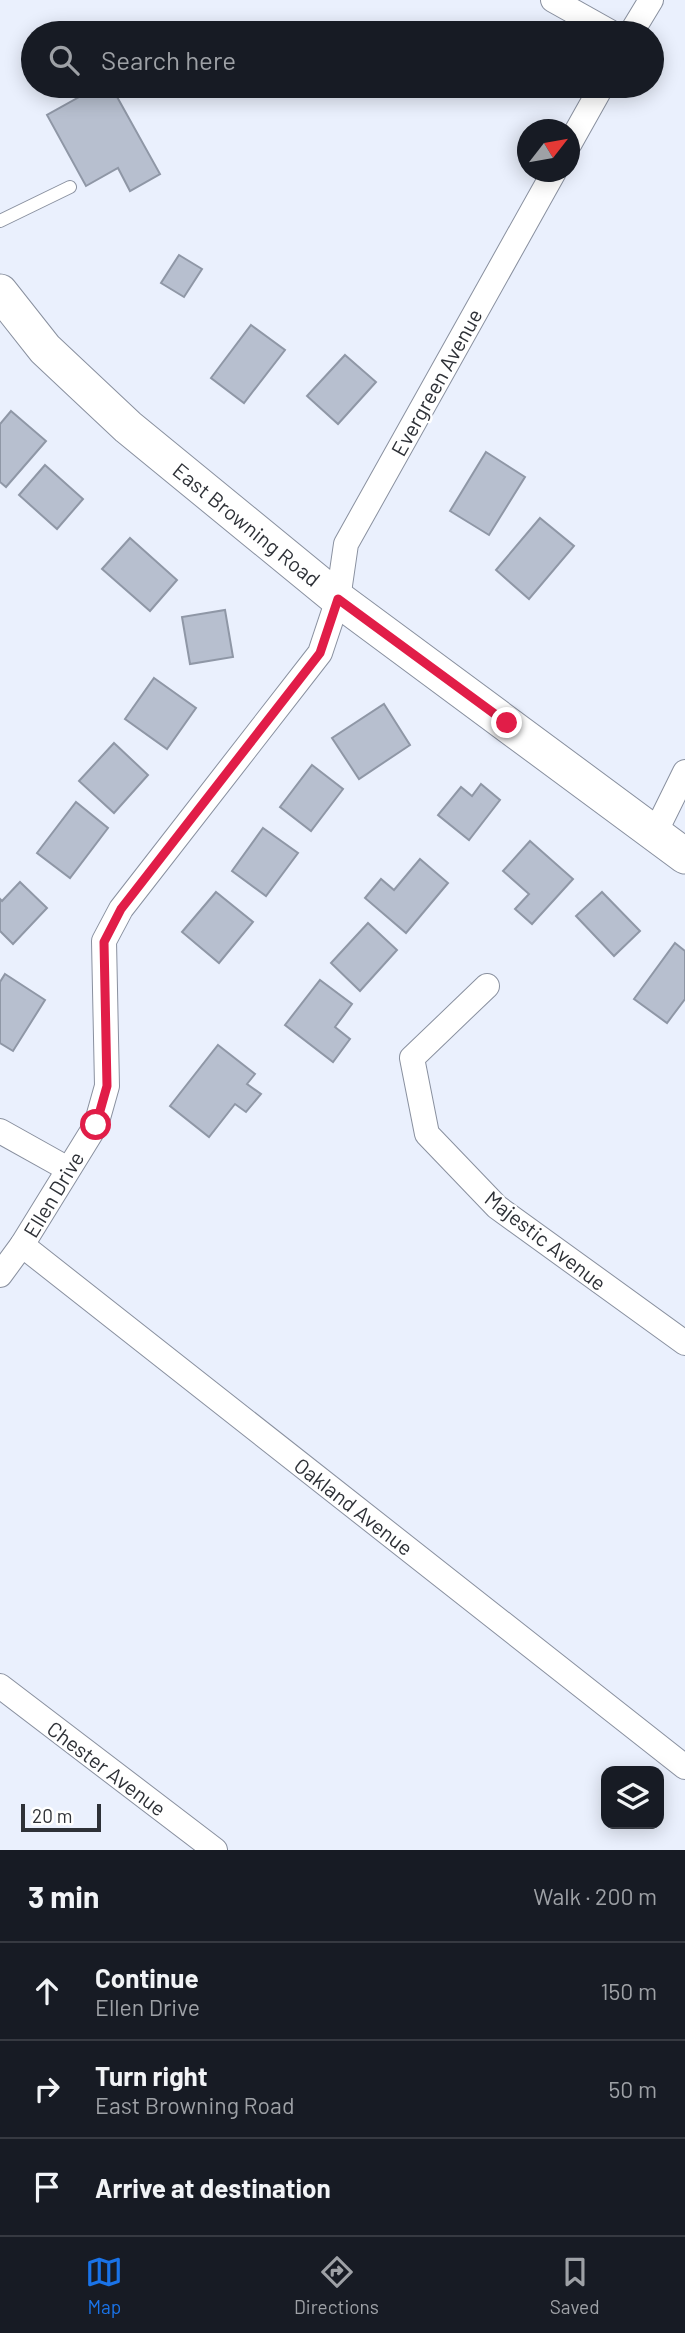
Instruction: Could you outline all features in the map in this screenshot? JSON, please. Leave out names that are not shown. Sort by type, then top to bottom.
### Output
[{"type":"main road","name":"East Browning Road","points":[[0,292],[45,349],[128,427],[338,599],[685,856]]},
{"type":"street","points":[[553,0],[591,21]]},
{"type":"street","points":[[638,21],[651,0]]},
{"type":"street","points":[[580,124],[595,98]]},
{"type":"street","name":"Evergreen Avenue","points":[[338,599],[346,544],[548,182]]},
{"type":"street","name":"Ellen Drive","points":[[0,1275],[22,1245],[96,1125],[107,1086],[104,942],[121,909],[320,653],[338,599]]},
{"type":"street","points":[[655,833],[685,772]]},
{"type":"street","name":"Majestic Avenue","points":[[487,986],[412,1059],[427,1134],[497,1207],[685,1343]]},
{"type":"street","points":[[0,1131],[68,1168]]},
{"type":"street","name":"Oakland Avenue","points":[[22,1245],[685,1767]]},
{"type":"street","name":"Chester Avenue","points":[[0,1686],[215,1850]]},
{"type":"lane","points":[[0,221],[69,187]]},
{"type":"building","points":[[77,98],[118,98],[160,174],[130,191],[118,168],[86,186],[47,115]]},
{"type":"building","points":[[179,255],[202,269],[184,297],[161,283]]},
{"type":"building","points":[[251,325],[285,350],[244,403],[211,378]]},
{"type":"building","points":[[345,355],[376,382],[338,424],[307,396]]},
{"type":"building","points":[[11,411],[46,441],[6,487],[0,482],[0,424]]},
{"type":"building","points":[[486,452],[525,477],[489,535],[450,511]]},
{"type":"building","points":[[45,465],[83,499],[57,529],[19,495]]},
{"type":"building","points":[[540,518],[574,546],[529,599],[496,570]]},
{"type":"building","points":[[130,538],[177,580],[150,611],[102,569]]},
{"type":"building","points":[[225,610],[233,657],[190,664],[182,617]]},
{"type":"building","points":[[154,678],[196,708],[167,749],[125,719]]},
{"type":"building","points":[[384,704],[410,745],[359,779],[332,738]]},
{"type":"building","points":[[114,743],[148,775],[114,813],[79,781]]},
{"type":"building","points":[[312,765],[343,789],[311,831],[280,807]]},
{"type":"building","points":[[481,784],[500,800],[469,840],[438,815],[461,787],[472,796]]},
{"type":"building","points":[[76,802],[108,828],[70,878],[37,853]]},
{"type":"building","points":[[263,828],[298,853],[266,896],[232,871]]},
{"type":"building","points":[[530,841],[573,879],[532,924],[515,909],[529,894],[503,871]]},
{"type":"building","points":[[420,859],[448,883],[406,933],[365,898],[381,879],[394,890]]},
{"type":"building","points":[[20,882],[47,908],[13,944],[0,931],[0,899],[2,901]]},
{"type":"building","points":[[216,892],[253,922],[219,963],[182,932]]},
{"type":"building","points":[[602,892],[640,931],[614,956],[576,916]]},
{"type":"building","points":[[368,923],[397,950],[360,991],[331,963]]},
{"type":"building","points":[[675,943],[685,951],[685,999],[667,1023],[634,999]]},
{"type":"building","points":[[5,974],[45,1000],[13,1051],[0,1043],[0,982]]},
{"type":"building","points":[[320,980],[352,1004],[335,1027],[350,1039],[333,1062],[285,1025]]},
{"type":"building","points":[[218,1045],[255,1074],[247,1084],[261,1094],[246,1112],[235,1104],[209,1137],[170,1106]]},
{"type":"route","points":[[96,1125],[107,1086],[104,942],[121,909],[320,653],[338,599],[507,723]]}]
